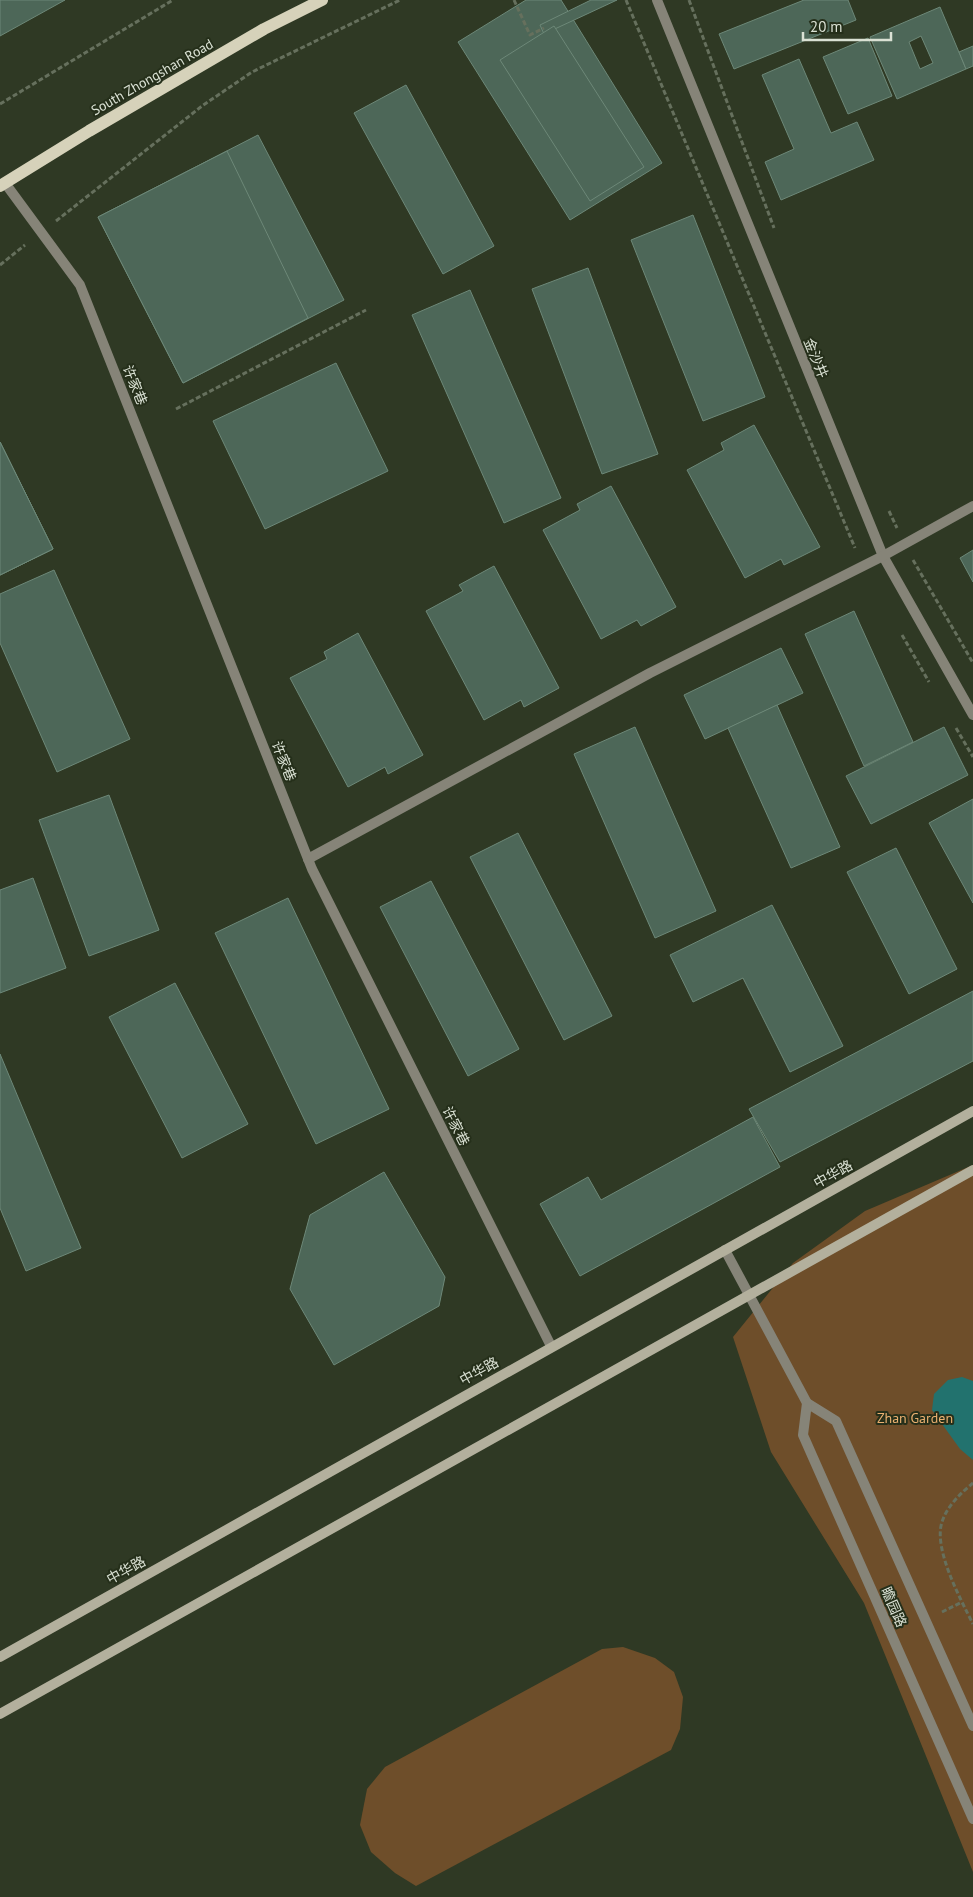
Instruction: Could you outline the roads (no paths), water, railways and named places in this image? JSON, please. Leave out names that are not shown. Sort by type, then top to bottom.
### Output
[{"type":"main road","name":"South Zhongshan Road","points":[[2,184],[264,29],[322,0]]},
{"type":"main road","name":"中华路","points":[[0,1657],[551,1346],[973,1111]]},
{"type":"main road","points":[[0,1714],[973,1170]]},
{"type":"street","name":"金沙井","points":[[657,0],[883,556],[972,713]]},
{"type":"street","name":"许家巷","points":[[2,184],[42,232],[80,285],[308,859],[551,1346]]},
{"type":"street","points":[[308,859],[650,672],[905,545],[973,506]]},
{"type":"street","name":"瞻园路","points":[[725,1250],[807,1403],[836,1421],[973,1726]]},
{"type":"street","name":"瞻园路","points":[[807,1403],[803,1435],[973,1819]]},
{"type":"water","points":[[962,1377],[973,1381],[973,1460],[960,1449],[932,1410],[934,1394],[948,1380]]},
{"type":"park label","name":"Zhan Garden","points":[[915,1418]]}]
